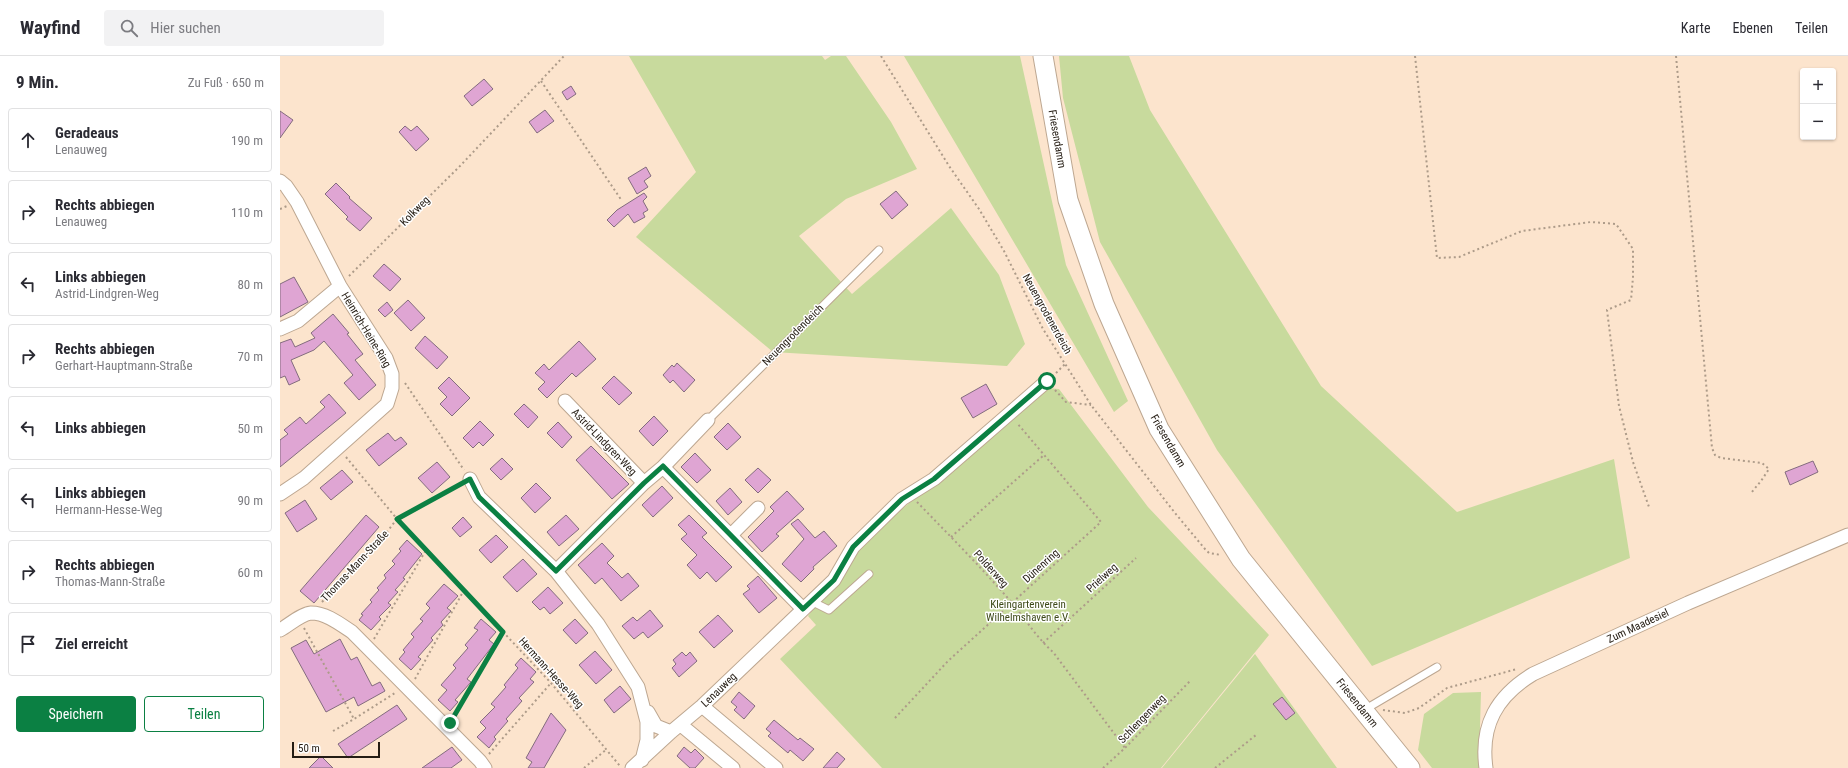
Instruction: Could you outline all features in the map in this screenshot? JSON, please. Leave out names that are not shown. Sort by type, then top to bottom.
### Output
[{"type":"main road","name":"Friesendamm","points":[[1043,56],[1068,200],[1104,304],[1158,429],[1241,559],[1362,711],[1410,768]]},
{"type":"street","name":"Heinrich-Heine-Ring","points":[[280,181],[286,186],[297,202],[340,286],[386,358],[392,374],[392,388],[387,404],[304,478],[280,494]]},
{"type":"street","points":[[280,329],[298,321],[340,286]]},
{"type":"street","name":"Lenauweg","points":[[637,764],[702,706],[834,580],[853,547],[902,499],[934,479],[1047,381]]},
{"type":"street","name":"Astrid-Lindgren-Weg","points":[[565,401],[644,483]]},
{"type":"street","name":"Astrid-Lindgren-Weg","points":[[556,571],[708,420]]},
{"type":"street","points":[[663,466],[730,535],[807,605]]},
{"type":"street","points":[[470,479],[479,497],[556,571],[598,624],[638,686],[648,722],[647,740],[637,764]]},
{"type":"street","points":[[730,535],[758,508]]},
{"type":"street","name":"Zum Maadesiel","points":[[1486,768],[1485,751],[1490,720],[1498,704],[1511,689],[1521,681],[1533,674],[1688,603],[1848,535]]},
{"type":"street","points":[[280,630],[299,618],[312,613]]},
{"type":"street","name":"Thomas-Mann-Straße","points":[[312,613],[331,618],[352,632],[408,687],[482,764]]},
{"type":"street","points":[[702,706],[776,768]]},
{"type":"street","points":[[645,707],[656,726],[676,728],[732,768]]},
{"type":"lane","name":"Neuengrodendeich","points":[[708,420],[879,250]]},
{"type":"lane","points":[[807,605],[829,610],[869,574]]},
{"type":"lane","points":[[1362,711],[1436,667]]},
{"type":"path","name":"Kolkweg","points":[[340,286],[460,166],[564,56]]},
{"type":"path","name":"Neuengrodenerdeich","points":[[881,56],[949,166],[979,209],[1004,251],[1043,329],[1091,405],[1205,549],[1214,554],[1226,555]]},
{"type":"path","points":[[1415,56],[1437,258],[1459,257],[1522,231],[1591,222],[1616,224],[1633,249],[1631,300],[1607,310],[1619,406],[1633,462],[1649,507]]},
{"type":"path","points":[[1676,56],[1712,448],[1715,455],[1721,458],[1762,463],[1769,469],[1751,492]]},
{"type":"path","points":[[541,81],[622,201]]},
{"type":"path","points":[[392,374],[400,376],[470,479],[397,519]]},
{"type":"path","points":[[1047,381],[1066,402],[1091,405]]},
{"type":"path","name":"Dünenring","points":[[895,718],[948,661],[1102,522],[1017,424]]},
{"type":"path","name":"Hermann-Hesse-Weg","points":[[339,448],[397,519],[551,683],[607,748],[622,768]]},
{"type":"path","points":[[951,537],[1044,455]]},
{"type":"path","name":"Polderweg","points":[[916,501],[1012,604],[1043,643],[1054,652],[1125,748]]},
{"type":"path","name":"Thomas-Mann-Straße","points":[[312,613],[397,519]]},
{"type":"path","points":[[368,648],[426,550]]},
{"type":"path","name":"Prielweg","points":[[1043,643],[1136,558]]},
{"type":"path","points":[[333,730],[408,687],[464,590]]},
{"type":"path","points":[[299,618],[354,719]]},
{"type":"path","points":[[446,728],[503,632]]},
{"type":"path","points":[[1419,708],[1447,688],[1520,668]]},
{"type":"path","name":"Schlengenweg","points":[[1103,768],[1125,748],[1191,680]]},
{"type":"path","points":[[482,764],[551,683]]},
{"type":"path","points":[[1214,768],[1256,735]]},
{"type":"path","points":[[584,768],[607,748]]},
{"type":"green space","points":[[629,56],[822,56],[825,60],[831,56],[846,56],[891,122],[917,169],[846,199],[799,236],[852,294],[951,208],[999,275],[1025,344],[1007,366],[773,352],[636,237],[696,172]]},
{"type":"green space","points":[[904,56],[1020,56],[1066,265],[1128,401],[1114,412]]},
{"type":"green space","points":[[1059,56],[1129,56],[1150,110],[1321,386],[1457,512],[1614,459],[1630,558],[1372,666],[1217,450],[1100,242],[1063,98]]},
{"type":"green space","name":"Kleingartenverein Wilhelmshaven e.V.","points":[[1046,388],[1059,389],[1148,507],[1269,635],[1161,768],[882,768],[780,659],[816,625],[808,616],[864,541]]},
{"type":"green space","points":[[1255,654],[1337,768],[1162,768]]},
{"type":"green space","points":[[1481,692],[1479,762],[1481,768],[1432,768],[1418,750],[1424,714],[1453,693]]},
{"type":"building","points":[[484,79],[493,89],[472,106],[464,96]]},
{"type":"building","points":[[571,86],[576,94],[567,100],[562,92]]},
{"type":"building","points":[[545,110],[554,121],[537,133],[529,122]]},
{"type":"building","points":[[280,111],[293,120],[280,138]]},
{"type":"building","points":[[405,126],[411,131],[417,126],[429,139],[416,151],[399,132]]},
{"type":"building","points":[[646,167],[651,176],[644,181],[648,187],[637,194],[628,178]]},
{"type":"building","points":[[336,183],[350,197],[349,198],[372,218],[360,231],[346,219],[348,217],[325,194]]},
{"type":"building","points":[[896,191],[908,205],[892,219],[880,204]]},
{"type":"building","points":[[644,193],[647,197],[643,201],[648,210],[643,213],[645,217],[634,223],[628,214],[614,227],[607,220],[617,210]]},
{"type":"building","points":[[384,264],[401,279],[390,291],[373,276]]},
{"type":"building","points":[[294,277],[308,302],[280,317],[280,284]]},
{"type":"building","points":[[408,300],[425,318],[411,331],[394,313]]},
{"type":"building","points":[[387,302],[393,310],[385,317],[378,310]]},
{"type":"building","points":[[333,314],[349,333],[347,334],[363,354],[355,360],[376,385],[359,400],[344,383],[353,375],[324,341],[314,350],[291,360],[300,380],[289,385],[285,376],[280,378],[280,343],[291,339],[295,347],[315,338],[311,333]]},
{"type":"building","points":[[425,336],[448,357],[437,369],[415,348]]},
{"type":"building","points":[[579,341],[596,359],[576,377],[572,373],[547,398],[538,389],[545,382],[535,373],[544,364],[549,370]]},
{"type":"building","points":[[677,363],[695,380],[684,392],[673,380],[670,383],[663,375],[672,365],[674,367]]},
{"type":"building","points":[[614,376],[632,393],[619,405],[602,388]]},
{"type":"building","points":[[449,377],[470,398],[452,416],[440,404],[447,397],[438,388]]},
{"type":"building","points":[[986,384],[997,404],[973,418],[961,398]]},
{"type":"building","points":[[329,394],[346,413],[280,467],[280,440],[288,434],[284,430],[300,417],[306,424],[325,407],[320,402]]},
{"type":"building","points":[[524,404],[538,417],[528,428],[514,414]]},
{"type":"building","points":[[654,416],[668,431],[653,446],[639,431]]},
{"type":"building","points":[[480,421],[494,435],[483,446],[479,442],[473,448],[463,438]]},
{"type":"building","points":[[558,422],[572,437],[562,448],[547,433]]},
{"type":"building","points":[[728,423],[741,437],[727,450],[714,437]]},
{"type":"building","points":[[388,433],[395,441],[401,437],[407,444],[379,466],[366,450]]},
{"type":"building","points":[[591,446],[629,484],[612,499],[576,460]]},
{"type":"building","points":[[695,453],[711,470],[697,483],[681,467]]},
{"type":"building","points":[[502,458],[513,469],[501,480],[490,469]]},
{"type":"building","points":[[1813,461],[1818,472],[1790,485],[1785,472]]},
{"type":"building","points":[[437,462],[450,477],[432,493],[418,478]]},
{"type":"building","points":[[758,468],[771,480],[758,493],[745,480]]},
{"type":"building","points":[[342,470],[353,482],[331,500],[320,488]]},
{"type":"building","points":[[536,483],[551,498],[535,513],[521,498]]},
{"type":"building","points":[[662,486],[673,498],[653,517],[642,505]]},
{"type":"building","points":[[730,488],[742,502],[728,515],[716,501]]},
{"type":"building","points":[[787,491],[804,509],[776,534],[779,536],[762,552],[748,537],[774,511],[770,507]]},
{"type":"building","points":[[305,500],[317,519],[297,532],[285,513]]},
{"type":"building","points":[[366,515],[379,527],[314,603],[300,591]]},
{"type":"building","points":[[566,515],[579,529],[559,546],[547,532]]},
{"type":"building","points":[[689,515],[707,533],[702,537],[732,567],[716,582],[707,572],[700,579],[687,565],[697,555],[681,539],[687,534],[678,525]]},
{"type":"building","points":[[463,517],[472,527],[460,537],[452,528]]},
{"type":"building","points":[[798,519],[815,538],[824,531],[837,546],[813,567],[814,569],[801,582],[782,564],[804,539],[791,524]]},
{"type":"building","points":[[496,535],[508,547],[491,563],[479,550]]},
{"type":"building","points":[[407,540],[422,554],[403,578],[405,579],[395,590],[398,592],[388,603],[391,605],[379,617],[381,619],[371,630],[359,620],[363,615],[361,614],[372,602],[370,600],[379,590],[377,588],[386,578],[384,575],[395,564],[392,561],[401,551],[399,549]]},
{"type":"building","points":[[602,543],[614,556],[607,563],[622,578],[628,573],[639,586],[621,601],[602,578],[595,584],[578,565]]},
{"type":"building","points":[[523,559],[537,574],[517,592],[503,577]]},
{"type":"building","points":[[758,576],[777,598],[759,613],[743,594],[750,589],[747,586]]},
{"type":"building","points":[[444,584],[458,596],[447,608],[451,611],[441,622],[443,625],[431,638],[433,640],[418,657],[421,659],[411,670],[399,659],[405,652],[403,650],[414,637],[411,634],[423,621],[420,619],[430,608],[426,604]]},
{"type":"building","points":[[548,587],[563,603],[550,614],[544,607],[540,610],[532,602]]},
{"type":"building","points":[[650,610],[663,626],[648,638],[643,632],[634,639],[622,626],[633,617],[637,621]]},
{"type":"building","points":[[718,615],[733,631],[714,648],[699,632]]},
{"type":"building","points":[[481,619],[496,632],[489,640],[494,644],[467,679],[471,682],[455,700],[458,702],[450,711],[438,700],[447,690],[441,685],[456,668],[453,665],[468,648],[465,645],[478,630],[474,628]]},
{"type":"building","points":[[575,619],[588,633],[576,644],[563,630]]},
{"type":"building","points":[[340,639],[351,660],[357,657],[372,686],[380,682],[385,691],[358,706],[354,697],[326,712],[291,648],[306,640],[314,654]]},
{"type":"building","points":[[595,651],[612,670],[596,684],[579,665]]},
{"type":"building","points":[[682,652],[686,656],[690,652],[697,661],[679,677],[672,668],[676,664],[673,660]]},
{"type":"building","points":[[521,658],[536,672],[530,679],[534,682],[519,698],[522,701],[506,719],[508,721],[494,737],[496,739],[489,748],[477,737],[486,728],[480,722],[495,707],[491,704],[506,687],[504,685],[518,668],[515,665]]},
{"type":"building","points":[[620,686],[631,699],[614,713],[604,700]]},
{"type":"building","points":[[739,692],[755,706],[744,719],[734,710],[737,707],[731,702]]},
{"type":"building","points":[[1282,697],[1295,713],[1286,720],[1273,704]]},
{"type":"building","points":[[397,705],[407,719],[348,758],[338,744]]},
{"type":"building","points":[[551,713],[566,730],[544,768],[528,768],[532,762],[526,758]]},
{"type":"building","points":[[774,720],[798,740],[800,738],[814,749],[803,761],[790,750],[788,753],[768,736],[771,733],[766,729]]},
{"type":"building","points":[[452,747],[462,760],[451,768],[422,768]]},
{"type":"building","points":[[684,747],[691,753],[695,749],[704,758],[695,768],[690,768],[677,756]]},
{"type":"building","points":[[837,752],[845,759],[837,768],[823,768]]},
{"type":"building","points":[[321,756],[333,768],[309,768]]},
{"type":"route","points":[[450,723],[503,632],[397,519],[470,479],[479,497],[556,571],[663,466],[803,609],[834,580],[853,547],[902,499],[934,479],[1047,381]]}]
